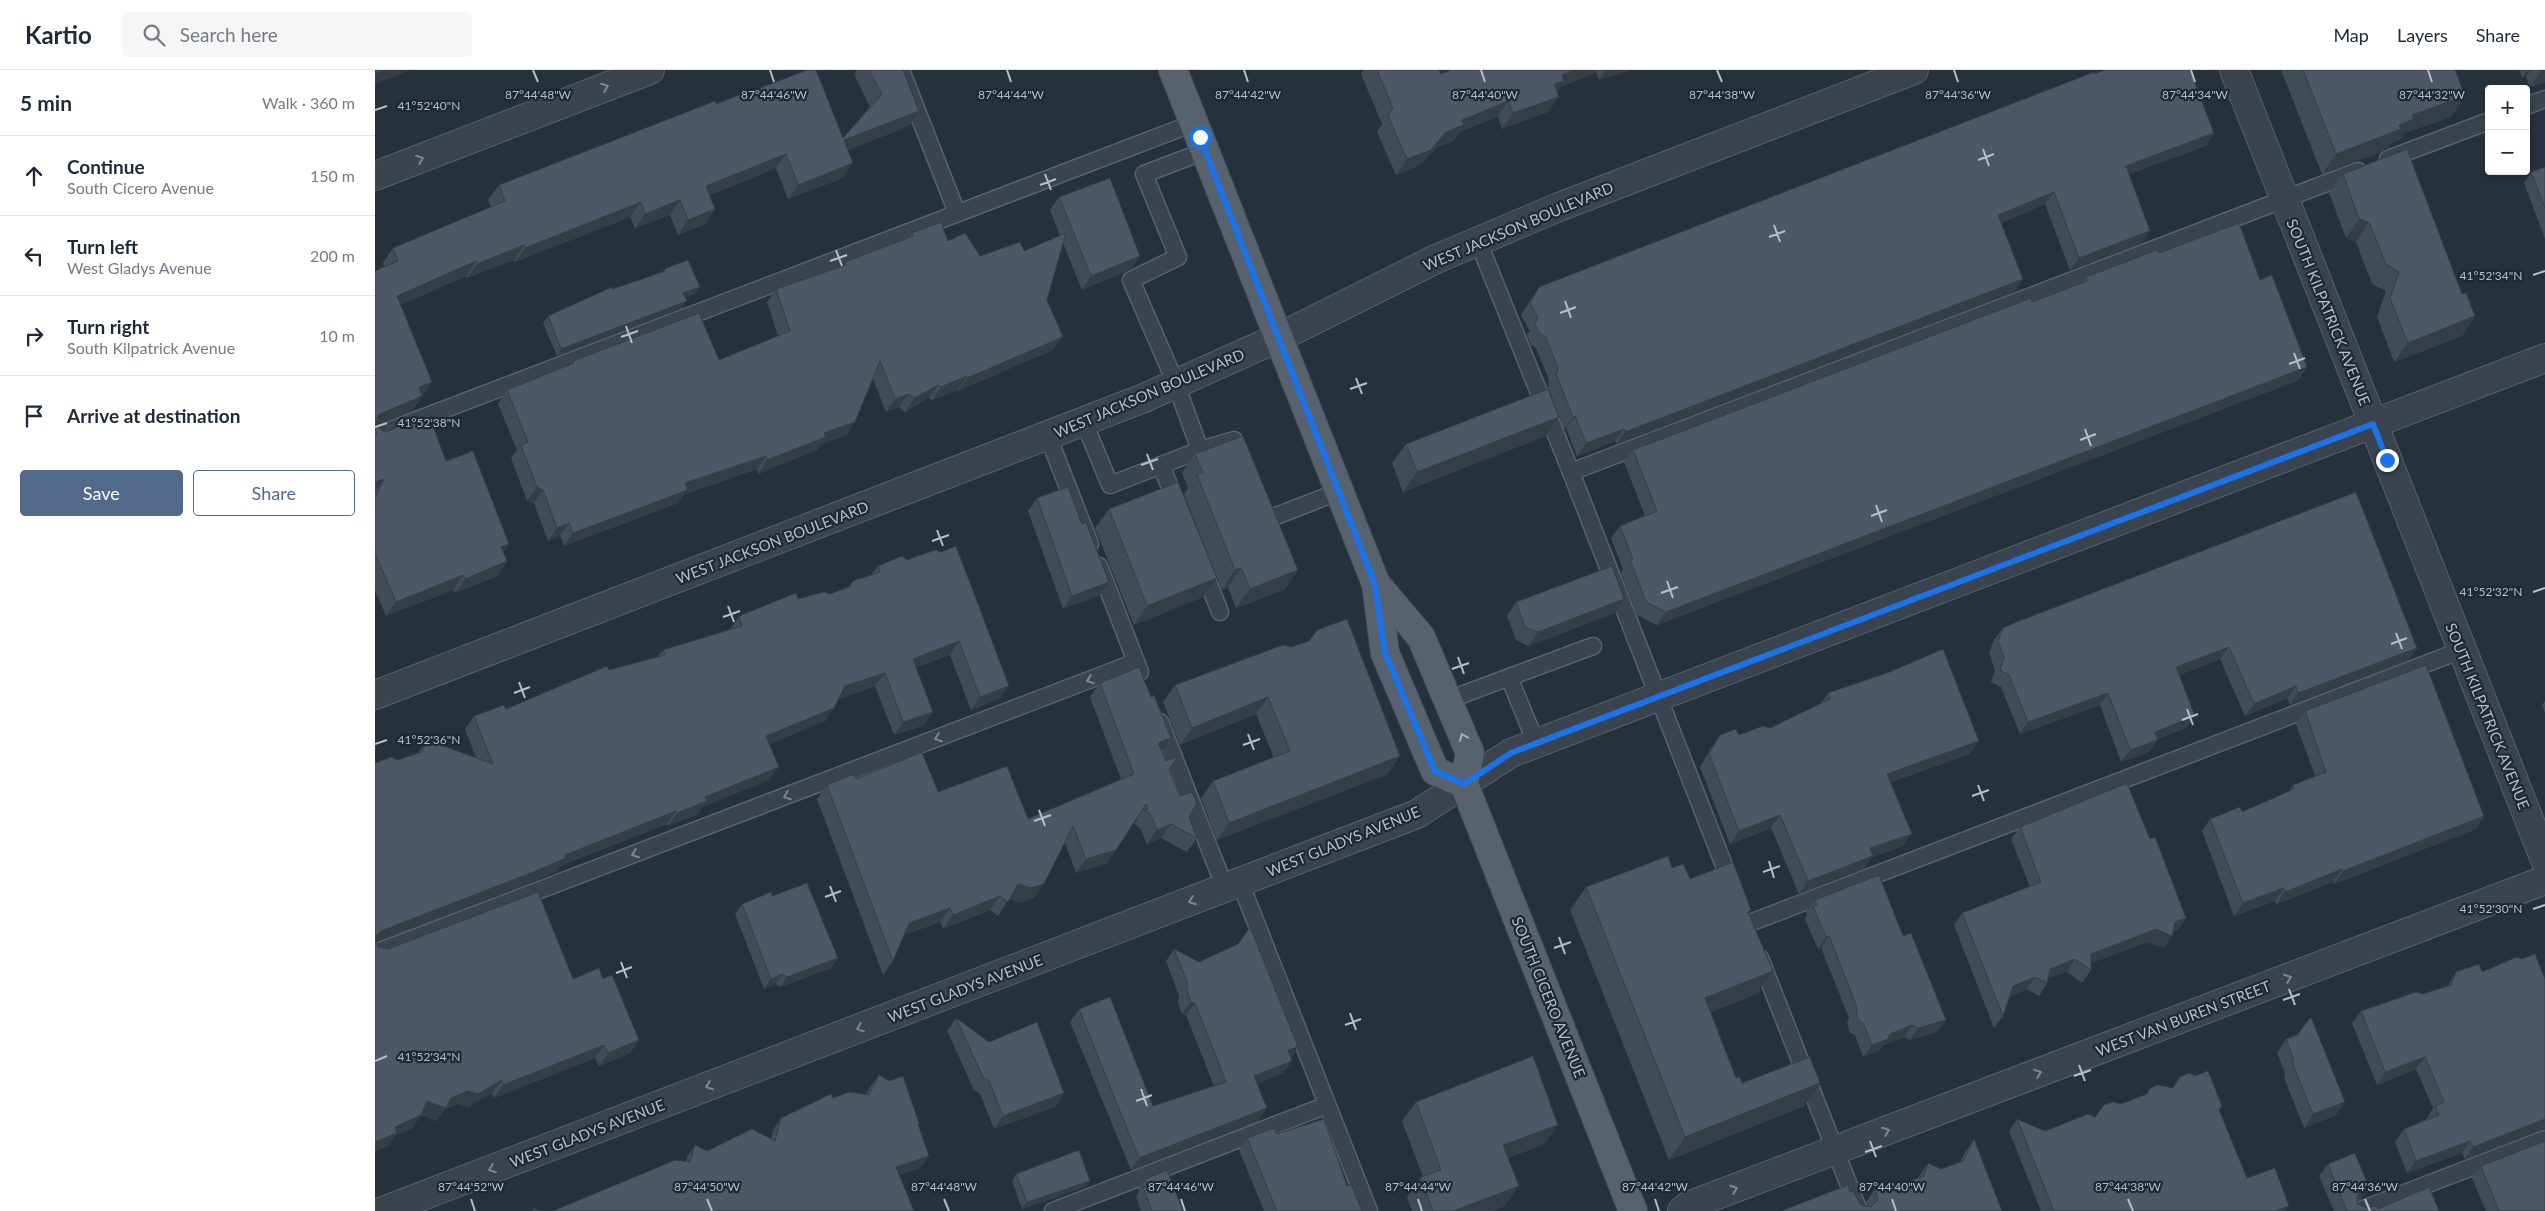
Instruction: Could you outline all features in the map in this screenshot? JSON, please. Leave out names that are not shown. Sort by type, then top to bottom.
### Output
[{"type":"main road","points":[[1173,70],[1375,584],[1385,652],[1435,771],[1464,784],[1470,753],[1421,637],[1375,584]]},
{"type":"main road","name":"SOUTH CICERO AVENUE","points":[[1464,784],[1633,1211]]},
{"type":"street","points":[[375,176],[650,70]]},
{"type":"street","name":"WEST JACKSON BOULEVARD","points":[[375,695],[1084,422],[1176,384],[1278,338],[1436,259],[1478,241],[1559,207],[1914,70]]},
{"type":"street","name":"SOUTH KILPATRICK AVENUE","points":[[2234,70],[2545,860]]},
{"type":"street","name":"WEST GLADYS AVENUE","points":[[383,1211],[1417,814],[1511,753],[1536,743],[2545,358]]},
{"type":"street","name":"WEST VAN BUREN STREET","points":[[1681,1211],[1688,1206],[2545,880]]},
{"type":"lane","points":[[901,70],[957,213]]},
{"type":"lane","points":[[2530,105],[2545,99]]},
{"type":"lane","points":[[1571,472],[2285,200],[2485,122]]},
{"type":"lane","points":[[375,436],[1194,123]]},
{"type":"lane","points":[[1200,450],[1176,384],[1131,280],[1177,257],[1144,174],[1205,151]]},
{"type":"lane","points":[[1478,241],[1571,472],[1859,1211]]},
{"type":"lane","points":[[1084,422],[1109,485],[1200,450],[1234,440],[1245,466]]},
{"type":"lane","points":[[1048,436],[1147,690]]},
{"type":"lane","points":[[1161,465],[1183,520]]},
{"type":"lane","points":[[1256,493],[1267,520],[1339,491]]},
{"type":"lane","points":[[1194,548],[1220,612]]},
{"type":"lane","points":[[1447,700],[1593,646]]},
{"type":"lane","points":[[1747,924],[2462,650]]},
{"type":"lane","points":[[375,953],[1136,662]]},
{"type":"lane","points":[[1509,677],[1536,743]]},
{"type":"lane","points":[[1154,708],[1327,1106],[1369,1211]]},
{"type":"lane","points":[[1053,1211],[1327,1106]]},
{"type":"lane","points":[[2358,1211],[2545,1139]]},
{"type":"building","points":[[375,70],[384,70],[375,74]]},
{"type":"building","points":[[807,70],[816,70],[843,138],[882,94],[869,70],[903,70],[919,111],[844,140],[853,163],[798,185],[786,154],[706,186],[715,209],[688,220],[680,200],[645,214],[641,202],[525,248],[524,245],[477,264],[476,261],[397,296],[432,382],[419,387],[422,396],[378,415],[376,425],[383,431],[388,431],[429,415],[446,461],[473,451],[509,544],[501,547],[507,561],[465,579],[463,575],[396,602],[375,553],[375,498],[384,479],[375,482],[375,435],[377,434],[375,430],[375,271],[398,261],[393,248],[505,201],[499,185],[715,101],[716,104]]},
{"type":"building","points":[[1377,70],[1439,70],[1441,74],[1451,70],[1574,70],[1562,75],[1564,81],[1554,84],[1559,97],[1513,113],[1508,101],[1462,120],[1464,125],[1446,132],[1431,150],[1407,159],[1388,116],[1393,108]]},
{"type":"building","points":[[2105,70],[2190,70],[2214,133],[2126,166],[2150,231],[2079,258],[2054,192],[1998,215],[2023,279],[1625,432],[1624,429],[1586,443],[1575,416],[1573,417],[1556,374],[1558,368],[1545,336],[1539,333],[1535,323],[1538,318],[1530,303],[1539,287],[2094,72],[2094,74]]},
{"type":"building","points":[[2303,70],[2455,70],[2465,96],[2412,115],[2414,119],[2399,125],[2401,129],[2336,154]]},
{"type":"building","points":[[2407,149],[2462,294],[2466,293],[2475,316],[2408,343],[2390,298],[2399,272],[2386,264],[2369,222],[2359,219],[2343,174]]},
{"type":"building","points":[[2545,167],[2545,208],[2531,172]]},
{"type":"building","points":[[1110,178],[1140,256],[1091,276],[1059,197]]},
{"type":"building","points":[[941,222],[948,241],[965,233],[980,256],[1020,242],[1024,251],[1066,233],[1047,300],[1063,337],[967,378],[967,376],[941,387],[938,385],[914,398],[909,394],[895,399],[880,361],[855,422],[824,433],[826,437],[767,460],[766,456],[685,483],[688,490],[573,533],[569,523],[557,528],[543,490],[537,487],[521,445],[528,442],[507,390],[574,363],[573,361],[699,313],[719,360],[790,331],[776,289],[846,265],[845,262],[913,236],[912,233]]},
{"type":"building","points":[[2239,223],[2260,280],[2272,275],[2307,367],[1666,612],[1646,602],[1630,560],[1633,559],[1620,526],[1657,511],[1633,450],[2031,298],[2032,302],[2087,281],[2086,277],[2157,250],[2159,253]]},
{"type":"building","points":[[688,260],[700,287],[683,293],[687,301],[561,349],[548,316],[612,287],[613,289],[665,271],[664,269]]},
{"type":"building","points":[[1548,389],[1559,417],[1417,472],[1406,444]]},
{"type":"building","points":[[1243,436],[1298,570],[1250,589],[1241,568],[1235,570],[1197,475],[1203,473],[1195,454]]},
{"type":"building","points":[[1178,482],[1217,578],[1147,606],[1109,509]]},
{"type":"building","points":[[1068,487],[1082,524],[1086,522],[1109,582],[1072,596],[1037,498]]},
{"type":"building","points":[[2356,492],[2417,648],[2298,693],[2296,686],[2254,704],[2229,647],[2176,667],[2195,716],[2155,732],[2158,740],[2130,750],[2108,693],[2028,722],[2009,675],[2000,670],[2004,657],[1998,641],[2003,628]]},
{"type":"building","points":[[956,546],[1009,686],[980,697],[959,641],[913,659],[933,712],[903,722],[885,673],[845,686],[834,708],[766,736],[779,767],[705,797],[707,801],[677,813],[676,811],[565,855],[566,858],[381,931],[375,937],[375,763],[391,757],[398,760],[422,752],[427,740],[493,764],[474,716],[504,705],[506,709],[607,666],[609,670],[665,655],[663,650],[742,626],[739,616],[796,593],[798,599],[824,592],[830,594],[849,587],[853,581],[880,572],[878,566],[902,556],[907,560],[935,550],[941,552]]},
{"type":"building","points":[[1612,566],[1624,599],[1538,632],[1525,627],[1516,602]]},
{"type":"building","points":[[1347,619],[1400,756],[1229,823],[1213,781],[1290,751],[1268,697],[1192,728],[1175,685],[1283,645],[1291,647],[1309,641],[1317,630]]},
{"type":"building","points":[[1943,649],[1979,741],[1887,774],[1912,834],[1870,848],[1873,856],[1808,881],[1780,815],[1739,831],[1709,754],[1720,735],[1736,729],[1739,735],[1763,726],[1770,728],[1830,699],[1828,693],[1887,673]]},
{"type":"building","points":[[2426,665],[2484,816],[2285,892],[2284,888],[2243,903],[2210,819],[2240,807],[2242,812],[2294,789],[2293,785],[2326,772],[2305,711]]},
{"type":"building","points":[[1139,667],[1151,697],[1154,695],[1171,738],[1158,743],[1166,761],[1178,756],[1169,770],[1180,796],[1192,792],[1197,803],[1189,817],[1197,838],[1171,824],[1157,830],[1150,813],[1144,810],[1148,809],[1146,804],[1116,850],[1086,859],[1073,826],[1044,884],[1031,888],[1018,884],[1008,902],[1000,896],[953,915],[950,908],[909,923],[893,961],[827,785],[854,774],[856,779],[922,752],[938,792],[1007,766],[1028,819],[1134,774],[1100,683]]},
{"type":"building","points":[[2127,783],[2150,839],[2155,837],[2186,918],[2175,922],[2172,936],[2156,929],[2091,954],[2091,970],[2075,959],[2050,969],[2047,983],[2035,977],[2013,986],[2003,1016],[1962,913],[2041,882],[2020,827]]},
{"type":"building","points":[[1668,856],[1672,868],[1683,864],[1690,879],[1733,862],[1751,910],[1748,912],[1773,971],[1705,998],[1736,1078],[1740,1077],[1742,1083],[1810,1057],[1820,1083],[1685,1137],[1586,887]]},
{"type":"building","points":[[1879,875],[1903,936],[1911,933],[1946,1020],[1918,1028],[1912,1025],[1890,1034],[1888,1039],[1872,1045],[1863,1023],[1859,1021],[1856,1012],[1857,1007],[1829,936],[1826,937],[1813,907],[1817,905],[1815,900]]},
{"type":"building","points":[[807,883],[838,958],[787,977],[783,974],[771,979],[742,904],[771,892],[772,896]]},
{"type":"building","points":[[538,892],[573,979],[599,968],[603,979],[612,975],[639,1040],[608,1053],[604,1045],[503,1085],[502,1080],[478,1094],[468,1091],[451,1098],[446,1108],[427,1101],[421,1115],[395,1127],[397,1133],[375,1142],[375,1063],[377,1062],[375,1056],[375,939],[378,947],[388,949]]},
{"type":"building","points":[[1250,927],[1298,1047],[1288,1050],[1292,1061],[1254,1076],[1267,1108],[1139,1158],[1079,1009],[1110,997],[1153,1106],[1226,1082],[1195,1003],[1191,1002],[1187,991],[1188,984],[1174,949],[1199,962],[1238,944]]},
{"type":"building","points":[[2535,954],[2545,979],[2545,1119],[2473,1147],[2470,1141],[2416,1161],[2404,1129],[2439,1115],[2435,1106],[2444,1102],[2425,1057],[2385,1072],[2361,1011],[2416,992],[2423,994],[2451,985],[2456,972],[2479,964],[2482,972],[2517,957],[2522,959]]},
{"type":"building","points":[[2311,1017],[2345,1102],[2313,1114],[2293,1065],[2294,1060],[2286,1039],[2297,1035]]},
{"type":"building","points":[[956,1018],[989,1042],[1037,1022],[1064,1093],[1003,1116],[989,1081],[983,1077]]},
{"type":"building","points":[[1533,1056],[1558,1125],[1503,1145],[1519,1186],[1453,1211],[1433,1211],[1421,1177],[1441,1170],[1416,1102]]},
{"type":"building","points":[[2208,1071],[2222,1106],[2219,1110],[2247,1178],[2275,1168],[2289,1206],[2275,1211],[2054,1211],[2017,1119],[2045,1131],[2088,1114],[2095,1117],[2104,1105],[2113,1102],[2121,1104],[2147,1094],[2150,1088],[2158,1085],[2173,1088],[2180,1077],[2189,1073],[2195,1076]]},
{"type":"building","points":[[879,1075],[889,1081],[903,1076],[929,1156],[896,1167],[914,1211],[553,1211],[675,1160],[690,1162],[695,1145],[707,1151],[752,1129],[775,1141],[781,1118],[831,1094],[833,1098],[850,1092],[869,1095]]},
{"type":"building","points":[[1324,1119],[1347,1186],[1351,1184],[1362,1211],[1277,1211],[1247,1138],[1274,1128],[1277,1134]]},
{"type":"building","points":[[1974,1139],[2002,1211],[1781,1211],[1848,1185],[1850,1192],[1853,1191],[1861,1205],[1871,1207],[1878,1200],[1875,1189],[1889,1184],[1896,1186],[1924,1176],[1928,1163],[1941,1169],[1963,1161]]},
{"type":"building","points":[[2545,1141],[2545,1211],[2499,1211],[2481,1166]]},
{"type":"building","points":[[1079,1150],[1090,1181],[1027,1202],[1016,1174]]},
{"type":"building","points":[[2355,1153],[2369,1187],[2359,1192],[2357,1203],[2365,1208],[2377,1206],[2378,1209],[2429,1187],[2439,1211],[2347,1211],[2328,1164]]},
{"type":"building","points":[[1167,1170],[1183,1211],[1152,1211],[1143,1187],[1148,1186],[1145,1179]]},
{"type":"route","points":[[1200,137],[1375,584],[1385,652],[1435,771],[1464,784],[1511,753],[2373,424],[2387,460]]}]
